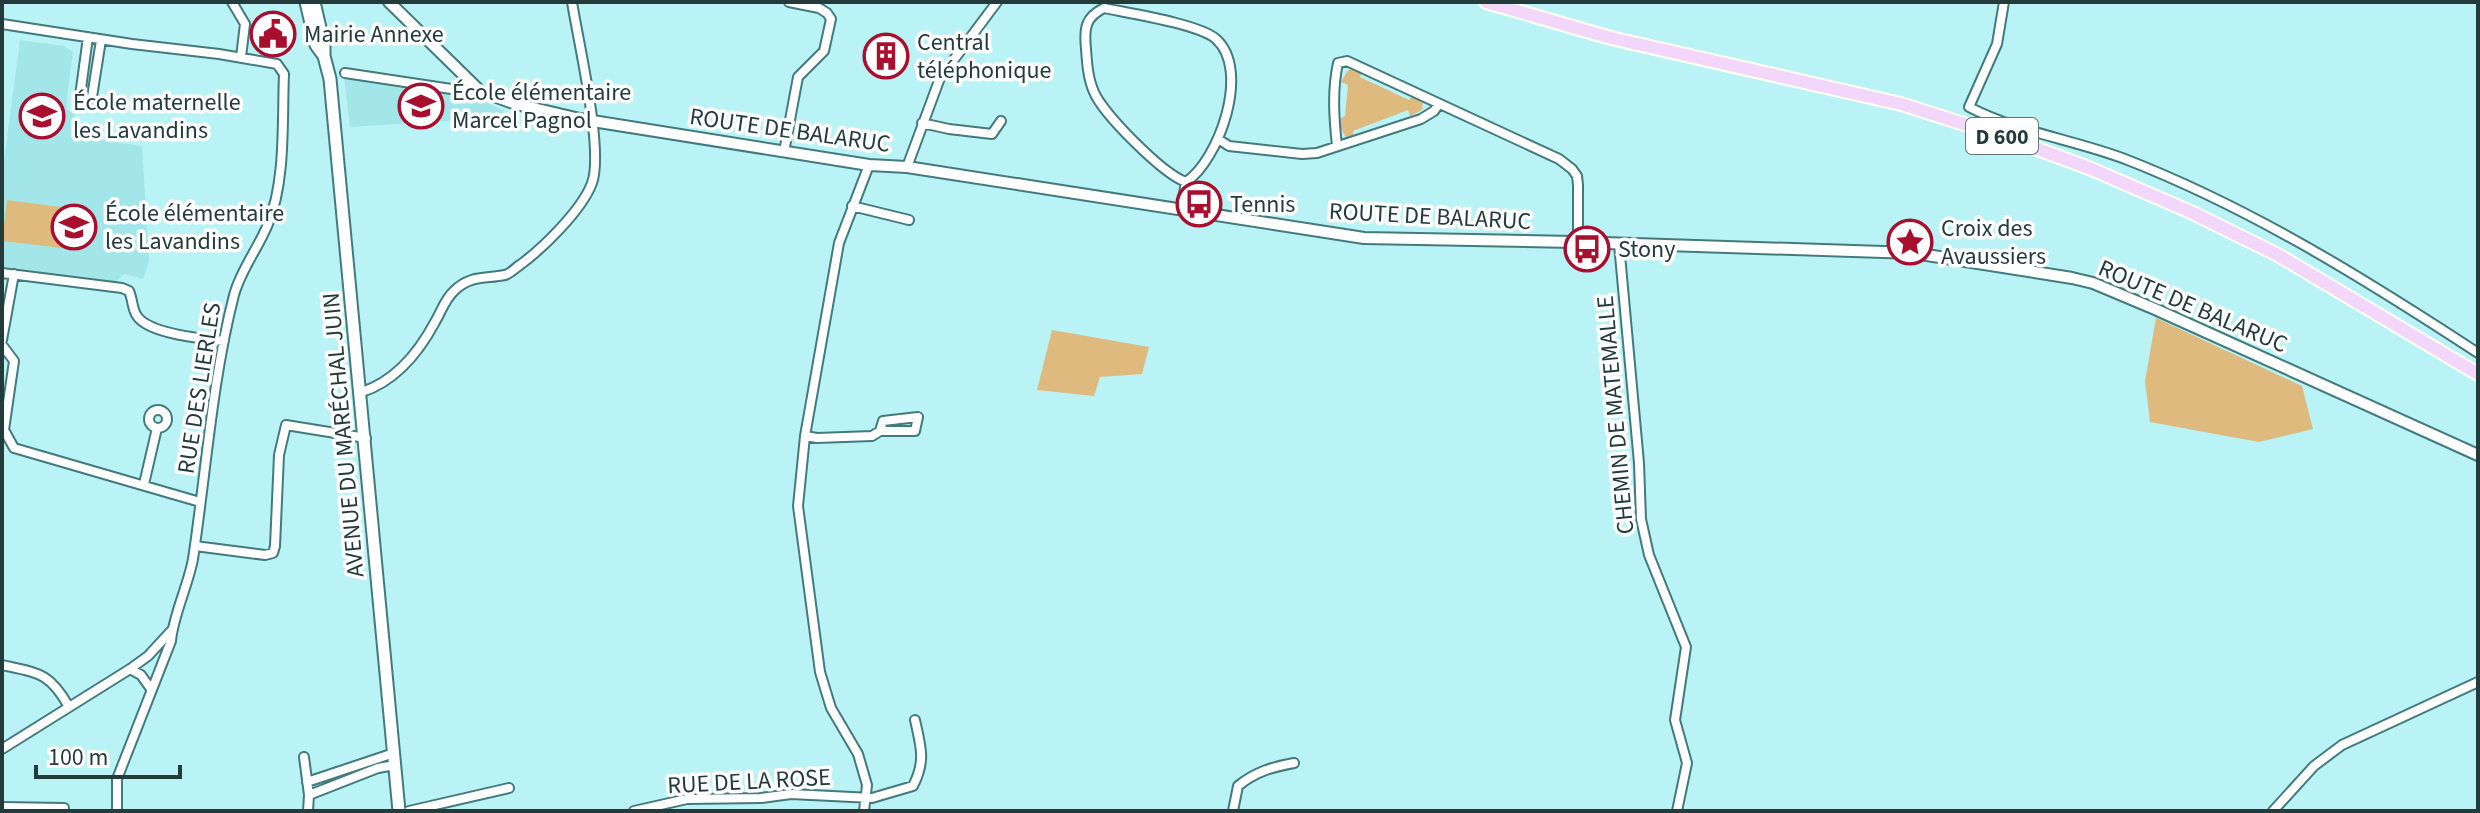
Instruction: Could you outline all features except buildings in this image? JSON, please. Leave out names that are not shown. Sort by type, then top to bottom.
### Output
[{"type":"main road","name":"AVENUE DU MARÉCHAL JUIN","points":[[306,2],[316,45],[324,56]]},
{"type":"main road","name":"AVENUE DU MARÉCHAL JUIN","points":[[314,2],[330,79],[362,392],[399,811]]},
{"type":"main road","name":"D 600","points":[[1486,2],[1611,38],[1901,104],[2089,168],[2193,213],[2278,255],[2478,374]]},
{"type":"street","points":[[2,24],[241,57],[245,24],[232,2]]},
{"type":"street","name":"ROUTE DE BALARUC","points":[[389,2],[480,91],[516,104],[592,120],[784,152],[869,165],[907,167],[1364,238],[1914,253],[2026,269],[2093,283],[2478,455]]},
{"type":"street","points":[[362,392],[399,370],[413,356],[425,341],[451,292],[465,281],[506,275],[525,261],[585,198],[596,162],[572,2]]},
{"type":"street","points":[[784,152],[798,77],[824,51],[831,19],[819,8],[789,2]]},
{"type":"street","points":[[907,167],[940,78],[997,2]]},
{"type":"street","points":[[2004,2],[1997,44],[1969,107],[2125,159],[2217,200],[2295,239],[2370,282],[2478,353]]},
{"type":"street","points":[[1181,210],[1186,182],[1193,177],[1218,139],[1232,83],[1230,62],[1216,39],[1184,25],[1104,8],[1092,14],[1086,24],[1085,42],[1094,92],[1108,114],[1132,139],[1176,178],[1186,182]]},
{"type":"street","points":[[88,37],[80,96],[85,103],[92,97],[101,40]]},
{"type":"street","name":"RUE DES LIERLES","points":[[117,811],[117,779],[171,641],[186,588],[195,546],[224,341],[237,283],[268,224],[275,202],[281,157],[284,74],[277,64],[241,57]]},
{"type":"street","points":[[1337,146],[1333,100],[1338,63],[1347,61],[1559,159],[1572,169],[1578,185],[1578,242]]},
{"type":"street","points":[[345,73],[480,91]]},
{"type":"street","points":[[1218,139],[1229,146],[1282,154],[1317,153],[1421,119],[1439,104]]},
{"type":"street","points":[[922,123],[992,134],[1001,121]]},
{"type":"street","points":[[864,811],[867,785],[858,754],[831,708],[820,672],[798,506],[805,436],[839,243],[869,165]]},
{"type":"street","points":[[852,206],[909,220]]},
{"type":"street","name":"CHEMIN DE MATEMALLE","points":[[1619,244],[1639,463],[1641,519],[1649,555],[1686,647],[1675,720],[1687,763],[1677,811]]},
{"type":"street","points":[[2,273],[122,288],[129,291],[133,308],[144,324],[161,331],[224,341]]},
{"type":"street","points":[[14,274],[2,342],[14,361],[4,430],[10,444],[14,448],[200,502]]},
{"type":"street","points":[[195,546],[265,555],[273,553],[279,455],[284,431],[290,423],[366,438]]},
{"type":"street","points":[[144,484],[157,428]]},
{"type":"street","points":[[805,436],[872,436],[880,431]]},
{"type":"street","points":[[2,749],[130,669],[148,656],[172,630]]},
{"type":"street","points":[[2,665],[46,677],[69,707]]},
{"type":"street","points":[[130,669],[141,675],[151,689]]},
{"type":"street","points":[[2273,811],[2314,766],[2342,745],[2478,682]]},
{"type":"street","name":"RUE DE LA ROSE","points":[[634,811],[687,799],[761,798],[791,794],[866,798],[897,792],[913,786],[921,769],[921,749],[915,720]]},
{"type":"street","points":[[304,757],[308,811]]},
{"type":"street","points":[[307,782],[394,759]]},
{"type":"street","points":[[309,795],[394,759]]},
{"type":"street","points":[[1233,811],[1238,786],[1265,769],[1294,763]]},
{"type":"street","points":[[409,811],[509,788]]},
{"type":"street","points":[[2,807],[64,808]]},
{"type":"shaded area","name":"École élémentaire les Lavandins","points":[[20,40],[64,46],[73,52],[67,98],[67,109],[75,115],[72,122],[97,124],[96,139],[142,146],[149,261],[143,279],[124,274],[116,282],[2,268],[2,176]]},
{"type":"shaded area","points":[[1348,70],[1363,70],[1360,77],[1409,100],[1413,95],[1423,101],[1422,110],[1410,116],[1408,110],[1353,131],[1353,138],[1346,137],[1340,127],[1341,118],[1345,116],[1348,85],[1341,82]]},
{"type":"shaded area","name":"École élémentaire Marcel Pagnol","points":[[344,77],[471,97],[475,94],[510,114],[350,127]]},
{"type":"shaded area","points":[[7,200],[76,209],[71,249],[2,241]]},
{"type":"shaded area","points":[[2156,318],[2302,386],[2313,429],[2259,442],[2150,422],[2145,381]]},
{"type":"shaded area","points":[[1052,330],[1149,347],[1142,374],[1100,377],[1094,396],[1037,390]]},
{"type":"place","name":"Mairie Annexe","points":[[273,34]]},
{"type":"place","name":"Central téléphonique","points":[[886,56]]},
{"type":"place","name":"École élémentaire Marcel Pagnol","points":[[421,106]]},
{"type":"place","name":"École maternelle les Lavandins","points":[[42,116]]},
{"type":"place","name":"Tennis","points":[[1199,204]]},
{"type":"place","name":"École élémentaire les Lavandins","points":[[74,227]]},
{"type":"place","name":"Croix des Avaussiers","points":[[1910,242]]},
{"type":"place","name":"Stony","points":[[1587,249]]}]
